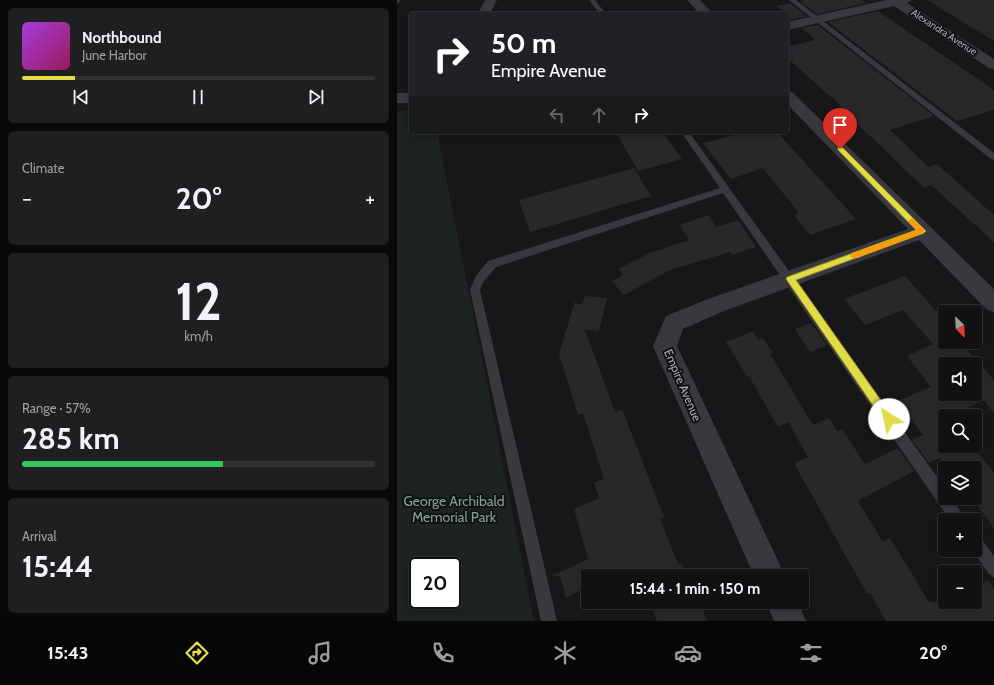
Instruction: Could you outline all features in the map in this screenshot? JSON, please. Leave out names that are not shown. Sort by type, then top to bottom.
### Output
[{"type":"street","points":[[485,12],[492,0]]},
{"type":"street","points":[[492,0],[498,12]]},
{"type":"street","points":[[693,0],[705,12]]},
{"type":"street","points":[[789,26],[899,1]]},
{"type":"street","name":"Alexandra Avenue","points":[[899,1],[994,64]]},
{"type":"street","points":[[789,97],[994,304]]},
{"type":"street","points":[[397,98],[409,98]]},
{"type":"street","name":"Empire Avenue","points":[[767,569],[665,346],[674,323],[716,305],[921,231]]},
{"type":"street","points":[[784,609],[790,621]]},
{"type":"lane","points":[[592,0],[601,12]]},
{"type":"lane","points":[[792,0],[994,157]]},
{"type":"lane","points":[[686,134],[954,513]]},
{"type":"lane","points":[[549,621],[475,290],[480,279],[492,264],[726,189]]},
{"type":"lane","points":[[982,552],[994,569]]},
{"type":"green space","name":"George Archibald Memorial Park","points":[[397,111],[409,111],[409,134],[437,134],[534,621],[397,621]]},
{"type":"building","points":[[862,0],[866,3],[817,14],[800,1]]},
{"type":"building","points":[[927,0],[994,0],[994,41]]},
{"type":"building","points":[[790,3],[807,16],[791,20],[789,17],[789,12],[784,12],[776,6]]},
{"type":"building","points":[[878,11],[994,90],[994,110],[957,121],[828,22]]},
{"type":"building","points":[[818,25],[934,116],[890,130],[929,167],[937,164],[994,215],[994,242],[931,185],[924,188],[839,106],[840,105],[789,60],[789,46],[815,40],[802,28]]},
{"type":"building","points":[[617,134],[663,134],[682,159],[638,171]]},
{"type":"building","points":[[739,134],[779,134],[856,219],[810,235],[794,215],[799,213],[763,168],[731,179],[703,143]]},
{"type":"building","points":[[634,168],[651,196],[530,232],[519,200]]},
{"type":"building","points":[[708,215],[716,227],[738,220],[756,247],[732,255],[730,252],[670,270],[624,295],[612,281],[623,275],[618,269],[650,253],[689,240],[680,225]]},
{"type":"building","points":[[905,276],[938,313],[938,349],[966,349],[973,357],[938,357],[938,401],[981,401],[966,409],[938,409],[938,453],[978,453],[994,473],[994,528],[977,505],[982,505],[982,461],[942,461],[940,458],[929,463],[912,440],[923,435],[898,401],[931,387],[907,356],[933,344],[903,310],[865,325],[844,299]]},
{"type":"building","points":[[585,296],[607,298],[599,331],[585,330],[615,412],[622,409],[664,517],[660,519],[678,564],[682,563],[684,569],[581,569],[581,590],[566,598],[560,576],[552,576],[588,559],[574,509],[599,498],[594,483],[604,479],[583,413],[578,415],[559,354],[575,301],[576,304],[582,304]]},
{"type":"building","points":[[811,323],[827,345],[810,352],[795,329]]},
{"type":"building","points":[[753,331],[758,340],[763,338],[773,353],[770,354],[813,425],[829,418],[837,431],[842,429],[865,464],[898,448],[914,471],[858,501],[883,542],[890,538],[929,602],[938,602],[938,609],[982,609],[982,583],[988,580],[994,588],[994,621],[886,621],[870,593],[867,594],[794,463],[808,457],[788,422],[778,427],[749,376],[747,377],[726,342]]},
{"type":"building","points":[[982,367],[994,380],[994,413],[983,400]]},
{"type":"building","points":[[652,609],[703,609],[707,621],[657,621]]},
{"type":"slow traffic","points":[[855,256],[921,231],[912,221]]},
{"type":"route","points":[[840,149],[921,231],[790,279],[889,419]]}]
